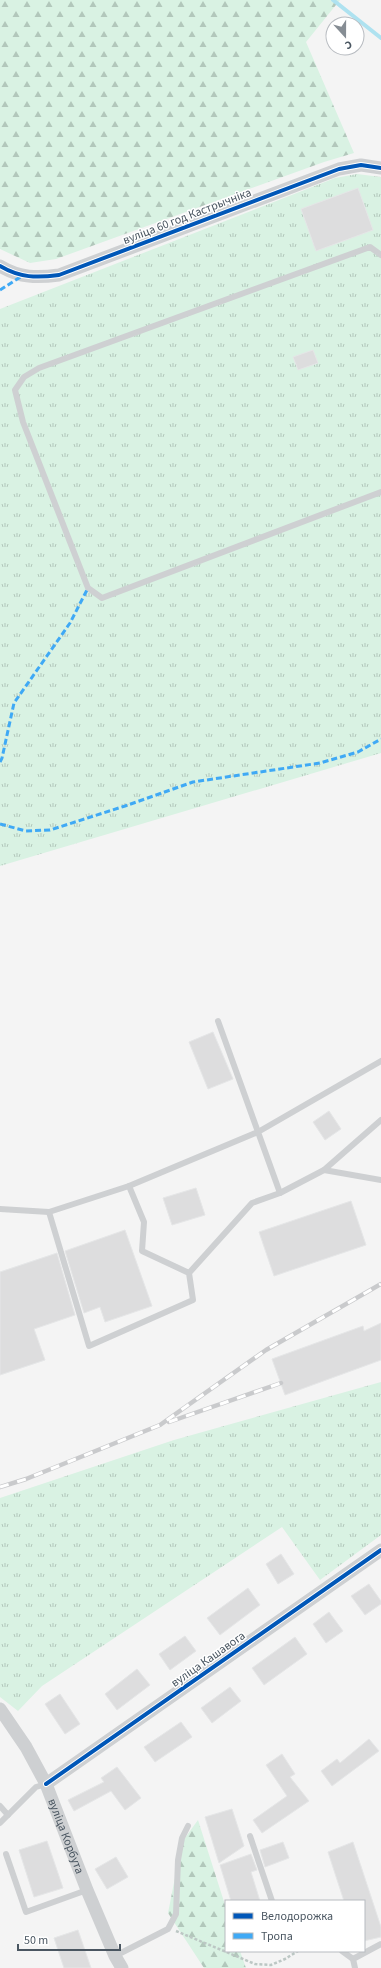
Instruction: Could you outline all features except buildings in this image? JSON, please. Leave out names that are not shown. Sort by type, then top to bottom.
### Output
[{"type":"street","name":"вуліца 60 год Кастрычніка","points":[[0,266],[22,276],[40,278],[59,275],[339,170],[360,165],[381,168]]},
{"type":"street","name":"вуліца Кашавога","points":[[46,1784],[381,1550]]},
{"type":"street","name":"вуліца Корбута","points":[[0,1709],[26,1747],[46,1784],[87,1890],[115,1956],[122,1968]]},
{"type":"lane","points":[[381,255],[370,248],[39,368],[24,377],[15,390],[23,422],[88,588],[102,598],[381,492]]},
{"type":"lane","points":[[218,1021],[280,1193]]},
{"type":"lane","points":[[0,1209],[49,1212],[129,1186],[258,1132],[381,1061]]},
{"type":"lane","points":[[189,1273],[252,1203],[280,1193],[324,1170],[381,1120]]},
{"type":"lane","points":[[324,1170],[381,1180]]},
{"type":"lane","points":[[129,1186],[144,1222],[142,1251],[189,1273]]},
{"type":"lane","points":[[49,1212],[89,1346],[193,1300],[189,1273]]},
{"type":"lane","points":[[0,1823],[36,1787],[46,1784]]},
{"type":"lane","points":[[0,1806],[8,1815]]},
{"type":"lane","points":[[115,1956],[168,1929],[176,1914],[178,1860],[182,1838],[188,1826]]},
{"type":"lane","points":[[250,1836],[272,1900]]},
{"type":"lane","points":[[6,1854],[26,1912],[87,1890]]},
{"type":"lane","points":[[353,1959],[381,1944]]},
{"type":"lane","points":[[343,1952],[353,1959],[355,1968]]},
{"type":"path","points":[[168,1929],[225,1952]]},
{"type":"path","points":[[225,1952],[255,1964],[271,1965],[296,1952]]},
{"type":"green space","points":[[0,0],[340,0],[327,16],[325,16],[325,19],[306,42],[354,153],[324,162],[56,259],[30,263],[0,249]]},
{"type":"green space","points":[[357,174],[381,177],[381,753],[0,866],[0,309],[335,178]]},
{"type":"green space","points":[[381,1382],[381,1535],[320,1580],[282,1527],[42,1686],[18,1711],[0,1697],[0,1498],[174,1440]]},
{"type":"green space","points":[[198,1820],[225,1905],[225,1952],[240,1952],[246,1968],[204,1968],[168,1913],[182,1842]]},
{"type":"waterway","points":[[333,0],[381,38]]},
{"type":"railway","points":[[0,1487],[26,1479],[160,1425],[266,1350],[381,1284]]},
{"type":"railway","points":[[169,1422],[281,1383]]},
{"type":"marked path","points":[[0,290],[22,276]]},
{"type":"marked path","points":[[0,762],[14,703],[70,623],[88,588]]},
{"type":"marked path","points":[[0,824],[26,831],[50,830],[193,782],[320,763],[358,752],[381,739]]},
{"type":"cycle path","points":[[0,266],[22,275],[36,277],[59,275],[339,169],[361,165],[381,168]]},
{"type":"cycle path","points":[[46,1784],[381,1550]]}]
